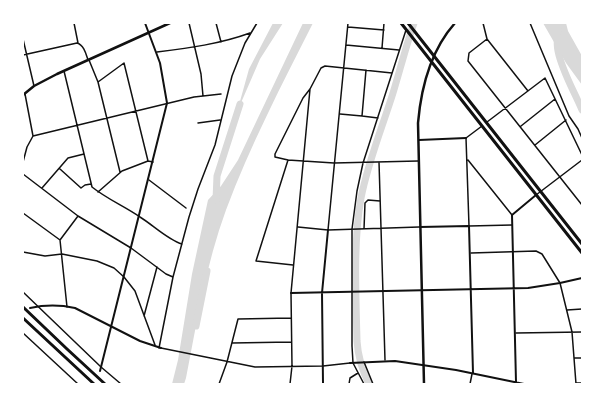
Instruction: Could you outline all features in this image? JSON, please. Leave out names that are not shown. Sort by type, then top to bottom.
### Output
[{"type":"highway","points":[[401,23],[582,253]]},
{"type":"highway","points":[[409,24],[582,244]]},
{"type":"highway","points":[[23,307],[105,384]]},
{"type":"highway","points":[[23,318],[94,384]]},
{"type":"main road","points":[[24,94],[34,86],[64,71],[170,23]]},
{"type":"main road","points":[[424,384],[417,140],[418,123],[421,98],[434,56],[445,36],[455,23]]},
{"type":"street","points":[[74,23],[78,43],[83,48],[98,82],[120,172]]},
{"type":"street","points":[[100,371],[167,104],[160,63],[145,23]]},
{"type":"street","points":[[190,23],[196,47],[203,96]]},
{"type":"street","points":[[216,23],[221,42]]},
{"type":"street","points":[[160,348],[173,277],[198,190],[213,151],[220,120],[236,65],[250,33],[257,23]]},
{"type":"street","points":[[323,384],[322,293],[348,23]]},
{"type":"street","points":[[382,48],[384,23]]},
{"type":"street","points":[[483,23],[487,39],[528,91]]},
{"type":"street","points":[[530,23],[569,116],[582,138]]},
{"type":"street","points":[[348,27],[384,30]]},
{"type":"street","points":[[364,384],[353,363],[353,229],[364,163],[392,73],[407,31]]},
{"type":"street","points":[[156,52],[221,42],[250,33]]},
{"type":"street","points":[[23,39],[34,86]]},
{"type":"street","points":[[487,39],[469,54],[468,61],[582,205]]},
{"type":"street","points":[[23,55],[78,43]]},
{"type":"street","points":[[346,45],[400,50]]},
{"type":"street","points":[[98,82],[124,63],[148,161]]},
{"type":"street","points":[[392,73],[324,66],[321,68],[310,89],[303,98],[275,154],[275,157],[278,159],[334,163],[418,161]]},
{"type":"street","points":[[362,116],[366,70]]},
{"type":"street","points":[[64,71],[92,187],[104,197],[140,216],[175,241],[182,244]]},
{"type":"street","points":[[486,123],[545,78],[582,155]]},
{"type":"street","points":[[290,384],[292,366],[291,293],[310,89]]},
{"type":"street","points":[[23,162],[27,147],[33,136],[24,94]]},
{"type":"street","points":[[33,136],[167,104],[220,94]]},
{"type":"street","points":[[520,127],[555,99]]},
{"type":"street","points":[[340,114],[378,118]]},
{"type":"street","points":[[198,123],[220,120]]},
{"type":"street","points":[[535,145],[566,120]]},
{"type":"street","points":[[417,140],[466,138],[482,126]]},
{"type":"street","points":[[466,138],[472,289],[473,373],[470,384]]},
{"type":"street","points":[[42,188],[68,158],[84,154]]},
{"type":"street","points":[[288,160],[256,261],[293,265]]},
{"type":"street","points":[[468,160],[512,215],[516,382]]},
{"type":"street","points":[[512,215],[582,160]]},
{"type":"street","points":[[98,192],[120,172],[148,161],[153,162]]},
{"type":"street","points":[[378,162],[381,201],[386,360]]},
{"type":"street","points":[[60,168],[81,188],[85,185],[91,184]]},
{"type":"street","points":[[23,174],[78,216],[131,248],[173,277]]},
{"type":"street","points":[[149,180],[186,208]]},
{"type":"street","points":[[363,229],[366,201],[381,201]]},
{"type":"street","points":[[23,213],[60,240]]},
{"type":"street","points":[[67,307],[60,240],[78,216]]},
{"type":"street","points":[[298,227],[328,230],[512,225]]},
{"type":"street","points":[[23,252],[45,256],[62,254],[106,264],[124,277],[135,291],[155,347]]},
{"type":"street","points":[[470,253],[540,252],[560,283],[572,332],[576,384],[582,383]]},
{"type":"street","points":[[144,316],[157,267]]},
{"type":"street","points":[[291,293],[528,288],[582,278]]},
{"type":"street","points":[[23,292],[101,367],[121,384]]},
{"type":"street","points":[[30,308],[37,306],[67,307],[80,310],[140,341],[155,347],[255,367],[323,366],[386,360],[473,373],[524,384]]},
{"type":"street","points":[[567,310],[582,309]]},
{"type":"street","points":[[219,384],[227,362],[238,319],[291,318]]},
{"type":"street","points":[[516,333],[582,332]]},
{"type":"street","points":[[23,333],[78,384]]},
{"type":"street","points":[[232,343],[291,342]]},
{"type":"street","points":[[574,358],[582,358]]},
{"type":"street","points":[[364,362],[373,384]]},
{"type":"street","points":[[349,384],[350,378],[358,373]]},
{"type":"shaded area","points":[[273,23],[283,23],[260,59],[237,112],[249,69]]},
{"type":"shaded area","points":[[303,23],[313,23],[256,139],[235,186],[219,230],[203,293],[184,384],[172,384],[178,360],[192,274],[208,200],[221,186],[238,160]]},
{"type":"shaded area","points":[[543,23],[566,23],[568,31],[582,56],[582,85],[566,63]]},
{"type":"waterway","points":[[369,384],[364,374],[358,352],[357,341],[356,269],[358,215],[367,171],[414,23]]},
{"type":"waterway","points":[[558,23],[558,51],[565,73],[582,110]]},
{"type":"waterway","points":[[216,200],[217,176],[240,104]]},
{"type":"waterway","points":[[196,326],[207,271]]}]
